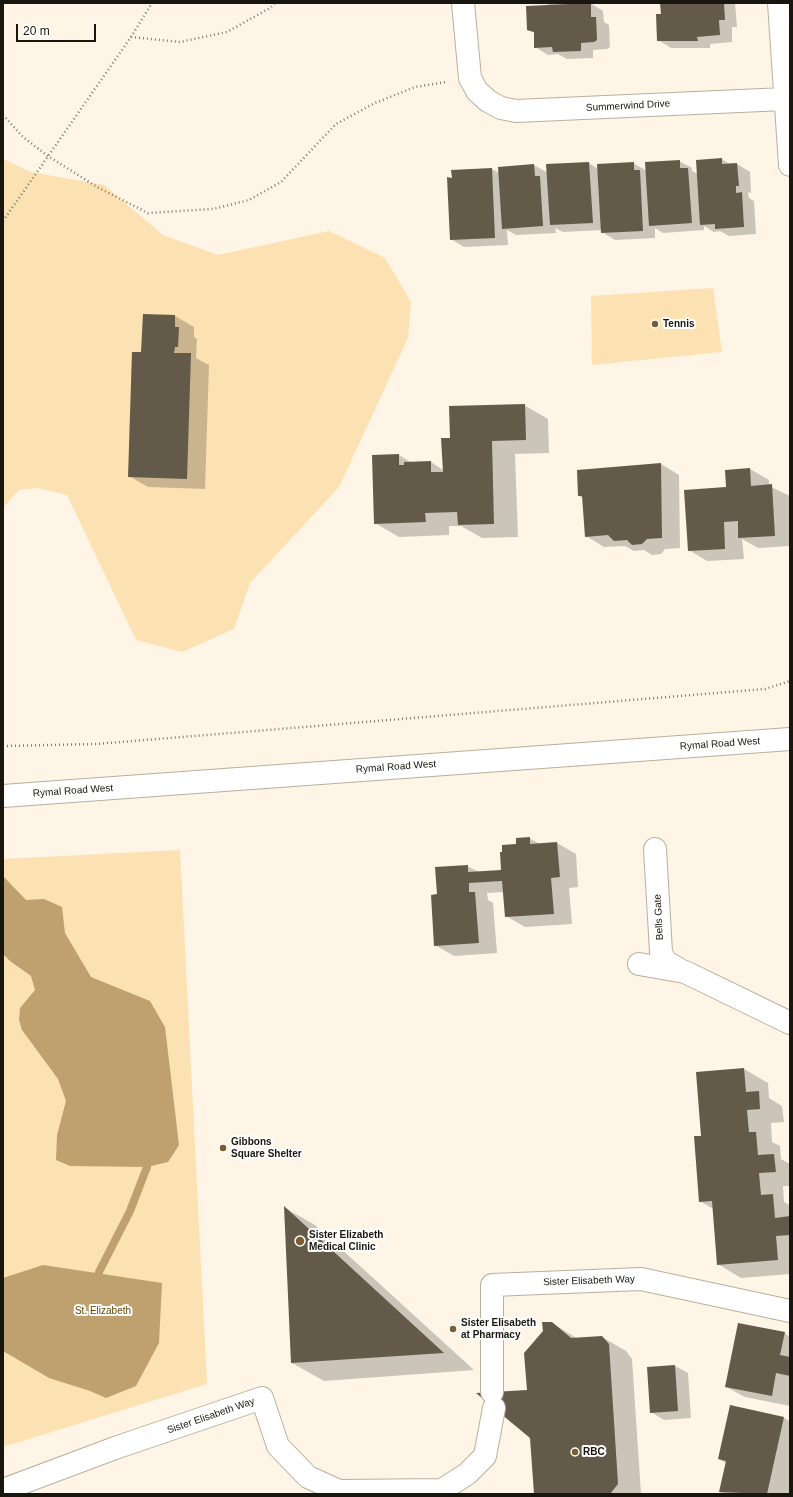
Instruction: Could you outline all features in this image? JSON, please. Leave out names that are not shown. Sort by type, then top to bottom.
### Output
[{"type":"street","points":[[463,3],[474,84]]},
{"type":"street","points":[[779,3],[784,98],[790,165]]},
{"type":"street","name":"Summerwind Drive","points":[[474,84],[488,101],[501,108],[516,110],[784,98]]},
{"type":"street","name":"Rymal Road West","points":[[3,796],[790,739]]},
{"type":"street","name":"Bells Gate","points":[[655,849],[661,952],[665,961],[790,1024]]},
{"type":"street","name":"Bells Gate","points":[[639,964],[685,972]]},
{"type":"street","name":"Sister Elisabeth Way","points":[[3,1490],[115,1448],[262,1398],[278,1446],[308,1477],[339,1491],[442,1490],[467,1474],[485,1456],[493,1400],[492,1285],[640,1279],[790,1311]]},
{"type":"path","points":[[3,221],[131,37],[152,3]]},
{"type":"path","points":[[131,37],[180,42],[228,32],[270,8],[275,3]]},
{"type":"path","points":[[3,115],[23,137],[48,156],[97,187],[148,213],[213,209],[249,200],[281,182],[336,124],[375,103],[415,87],[474,84]]},
{"type":"path","points":[[3,746],[96,744],[765,689],[790,681]]},
{"type":"green space","points":[[3,159],[31,172],[104,185],[163,235],[218,255],[329,231],[385,258],[411,302],[408,338],[339,487],[250,583],[234,629],[182,652],[136,640],[67,495],[38,488],[19,490],[3,508]]},
{"type":"green space","name":"Tennis","points":[[713,288],[722,352],[592,365],[591,296]]},
{"type":"green space","name":"St. Elizabeth","points":[[180,850],[207,1384],[3,1447],[3,859]]},
{"type":"shaded area","points":[[3,876],[26,900],[44,899],[62,907],[65,933],[91,977],[150,1001],[165,1027],[179,1145],[168,1162],[147,1167],[70,1166],[56,1160],[57,1135],[66,1101],[58,1079],[22,1030],[19,1020],[20,1008],[35,990],[31,976],[3,954]]},
{"type":"shaded area","points":[[43,1265],[162,1283],[159,1343],[136,1386],[106,1398],[90,1391],[49,1378],[3,1351],[3,1278]]},
{"type":"building","points":[[591,3],[591,17],[596,17],[597,40],[594,42],[581,43],[581,51],[553,52],[552,47],[534,48],[534,32],[527,30],[526,6]]},
{"type":"building","points":[[660,3],[724,3],[725,20],[719,20],[720,35],[697,37],[698,41],[657,41],[656,14],[661,14]]},
{"type":"building","points":[[722,158],[722,164],[737,163],[739,186],[736,186],[736,193],[742,192],[744,227],[715,229],[715,224],[700,225],[696,160]]},
{"type":"building","points":[[680,160],[680,168],[688,168],[692,223],[649,226],[645,162]]},
{"type":"building","points":[[589,162],[593,223],[550,225],[546,164]]},
{"type":"building","points":[[634,162],[634,170],[640,170],[643,231],[601,233],[597,164]]},
{"type":"building","points":[[534,164],[535,176],[540,176],[543,226],[502,229],[498,167]]},
{"type":"building","points":[[492,168],[495,238],[450,240],[447,177],[452,178],[451,170]]},
{"type":"building","points":[[143,314],[175,315],[175,327],[179,327],[178,347],[175,347],[174,353],[191,353],[187,479],[128,477],[132,352],[141,352]]},
{"type":"building","points":[[525,404],[526,440],[492,441],[494,524],[458,525],[457,512],[425,513],[426,522],[374,524],[372,455],[399,454],[399,465],[404,465],[404,462],[431,461],[431,472],[443,472],[441,438],[450,438],[449,406]]},
{"type":"building","points":[[661,463],[662,538],[647,539],[642,544],[632,545],[627,540],[614,541],[608,535],[585,537],[582,496],[578,496],[577,470]]},
{"type":"building","points":[[750,468],[751,486],[772,484],[775,536],[738,538],[738,521],[724,522],[725,549],[688,551],[684,490],[726,487],[725,470]]},
{"type":"building","points":[[530,837],[530,844],[557,842],[560,877],[551,878],[554,914],[505,917],[502,881],[469,883],[469,892],[475,892],[479,943],[434,946],[431,895],[437,894],[435,867],[468,865],[468,872],[501,870],[500,852],[502,852],[502,845],[516,844],[516,838]]},
{"type":"building","points":[[744,1068],[746,1092],[759,1091],[760,1109],[747,1110],[749,1132],[756,1132],[758,1155],[774,1154],[776,1172],[759,1173],[761,1195],[773,1194],[775,1218],[790,1216],[790,1235],[776,1236],[778,1260],[717,1265],[712,1201],[699,1202],[694,1136],[701,1136],[696,1072]]},
{"type":"building","points":[[284,1206],[444,1353],[291,1363]]},
{"type":"building","points":[[542,1322],[552,1322],[571,1338],[602,1336],[609,1344],[618,1484],[610,1494],[534,1494],[530,1438],[476,1393],[527,1390],[524,1353],[543,1331]]},
{"type":"building","points":[[738,1323],[785,1332],[780,1355],[790,1357],[790,1376],[776,1373],[772,1396],[725,1387]]},
{"type":"building","points":[[675,1365],[678,1411],[650,1413],[647,1367]]},
{"type":"building","points":[[730,1405],[784,1417],[767,1494],[719,1492],[726,1461],[718,1459]]},
{"type":"waterway","points":[[99,1272],[130,1211],[147,1167]]},
{"type":"place","name":"Tennis","points":[[655,324]]},
{"type":"place","name":"Gibbons Square Shelter","points":[[223,1148]]},
{"type":"place","name":"Sister Elizabeth Medical Clinic","points":[[300,1241]]},
{"type":"place","name":"Sister Elisabeth at Pharmacy","points":[[453,1329]]},
{"type":"place","name":"RBC","points":[[575,1452]]}]
